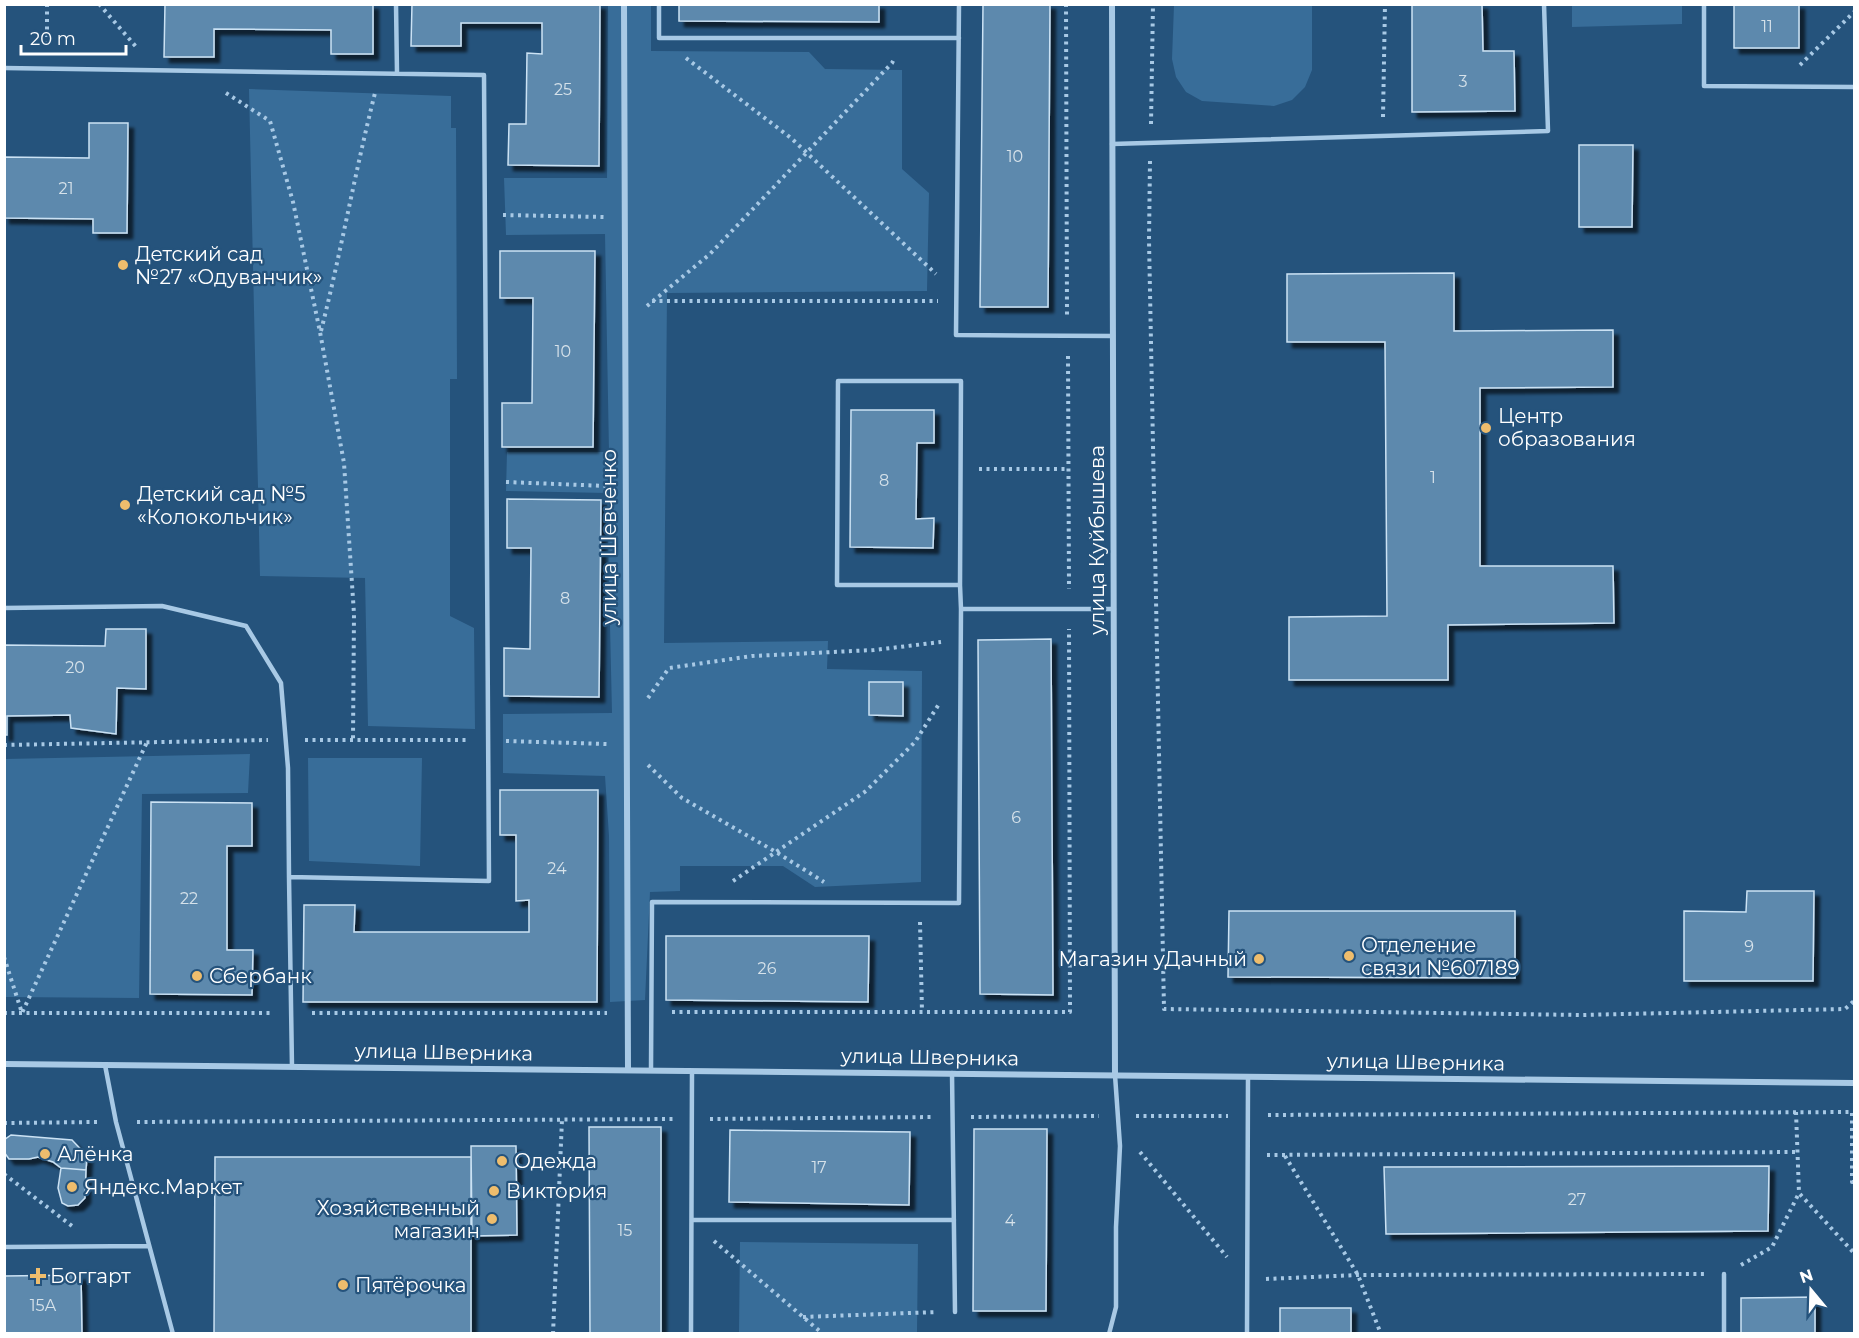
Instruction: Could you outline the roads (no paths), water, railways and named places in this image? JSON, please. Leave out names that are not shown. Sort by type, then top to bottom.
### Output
[{"type":"street","name":"улица Шевченко","points":[[624,4],[628,1070]]},
{"type":"street","name":"улица Куйбышева","points":[[1112,4],[1115,1075]]},
{"type":"street","name":"улица Шверника","points":[[4,1064],[1854,1083]]},
{"type":"lane","points":[[396,4],[397,73]]},
{"type":"lane","points":[[659,4],[659,38],[959,39]]},
{"type":"lane","points":[[959,4],[956,335],[1113,336]]},
{"type":"lane","points":[[1112,144],[1548,131],[1544,4]]},
{"type":"lane","points":[[1704,4],[1704,86],[1854,87]]},
{"type":"lane","points":[[4,68],[484,75],[489,882],[289,877]]},
{"type":"lane","points":[[651,1070],[652,902],[959,903],[961,381],[838,381],[837,585],[960,585]]},
{"type":"lane","points":[[4,608],[162,606],[246,626],[281,683],[288,768],[292,1067]]},
{"type":"lane","points":[[960,609],[1114,609]]},
{"type":"lane","points":[[105,1065],[116,1122],[173,1334]]},
{"type":"lane","points":[[691,1334],[692,1071]]},
{"type":"lane","points":[[952,1073],[955,1312]]},
{"type":"lane","points":[[1109,1334],[1116,1308],[1118,1127],[1115,1075]]},
{"type":"lane","points":[[1247,1334],[1248,1077]]},
{"type":"lane","points":[[692,1220],[954,1220]]},
{"type":"lane","points":[[4,1247],[149,1246]]},
{"type":"lane","points":[[1724,1274],[1724,1334]]},
{"type":"place","name":"Детский сад №27 «Одуванчик»","points":[[123,265]]},
{"type":"place","name":"Центр образования","points":[[1486,428]]},
{"type":"place","name":"Детский сад №5 «Колокольчик»","points":[[125,505]]},
{"type":"place","name":"Отделение связи №607189","points":[[1349,956]]},
{"type":"place","name":"Магазин уДачный","points":[[1259,959]]},
{"type":"place","name":"Сбербанк","points":[[197,976]]},
{"type":"place","name":"Алёнка","points":[[45,1154]]},
{"type":"place","name":"Одежда","points":[[502,1161]]},
{"type":"place","name":"Яндекс.Маркет","points":[[72,1187]]},
{"type":"place","name":"Виктория","points":[[494,1191]]},
{"type":"place","name":"Хозяйственный магазин","points":[[492,1219]]},
{"type":"place","name":"Боггарт","points":[[38,1276]]},
{"type":"place","name":"Пятёрочка","points":[[343,1285]]}]
